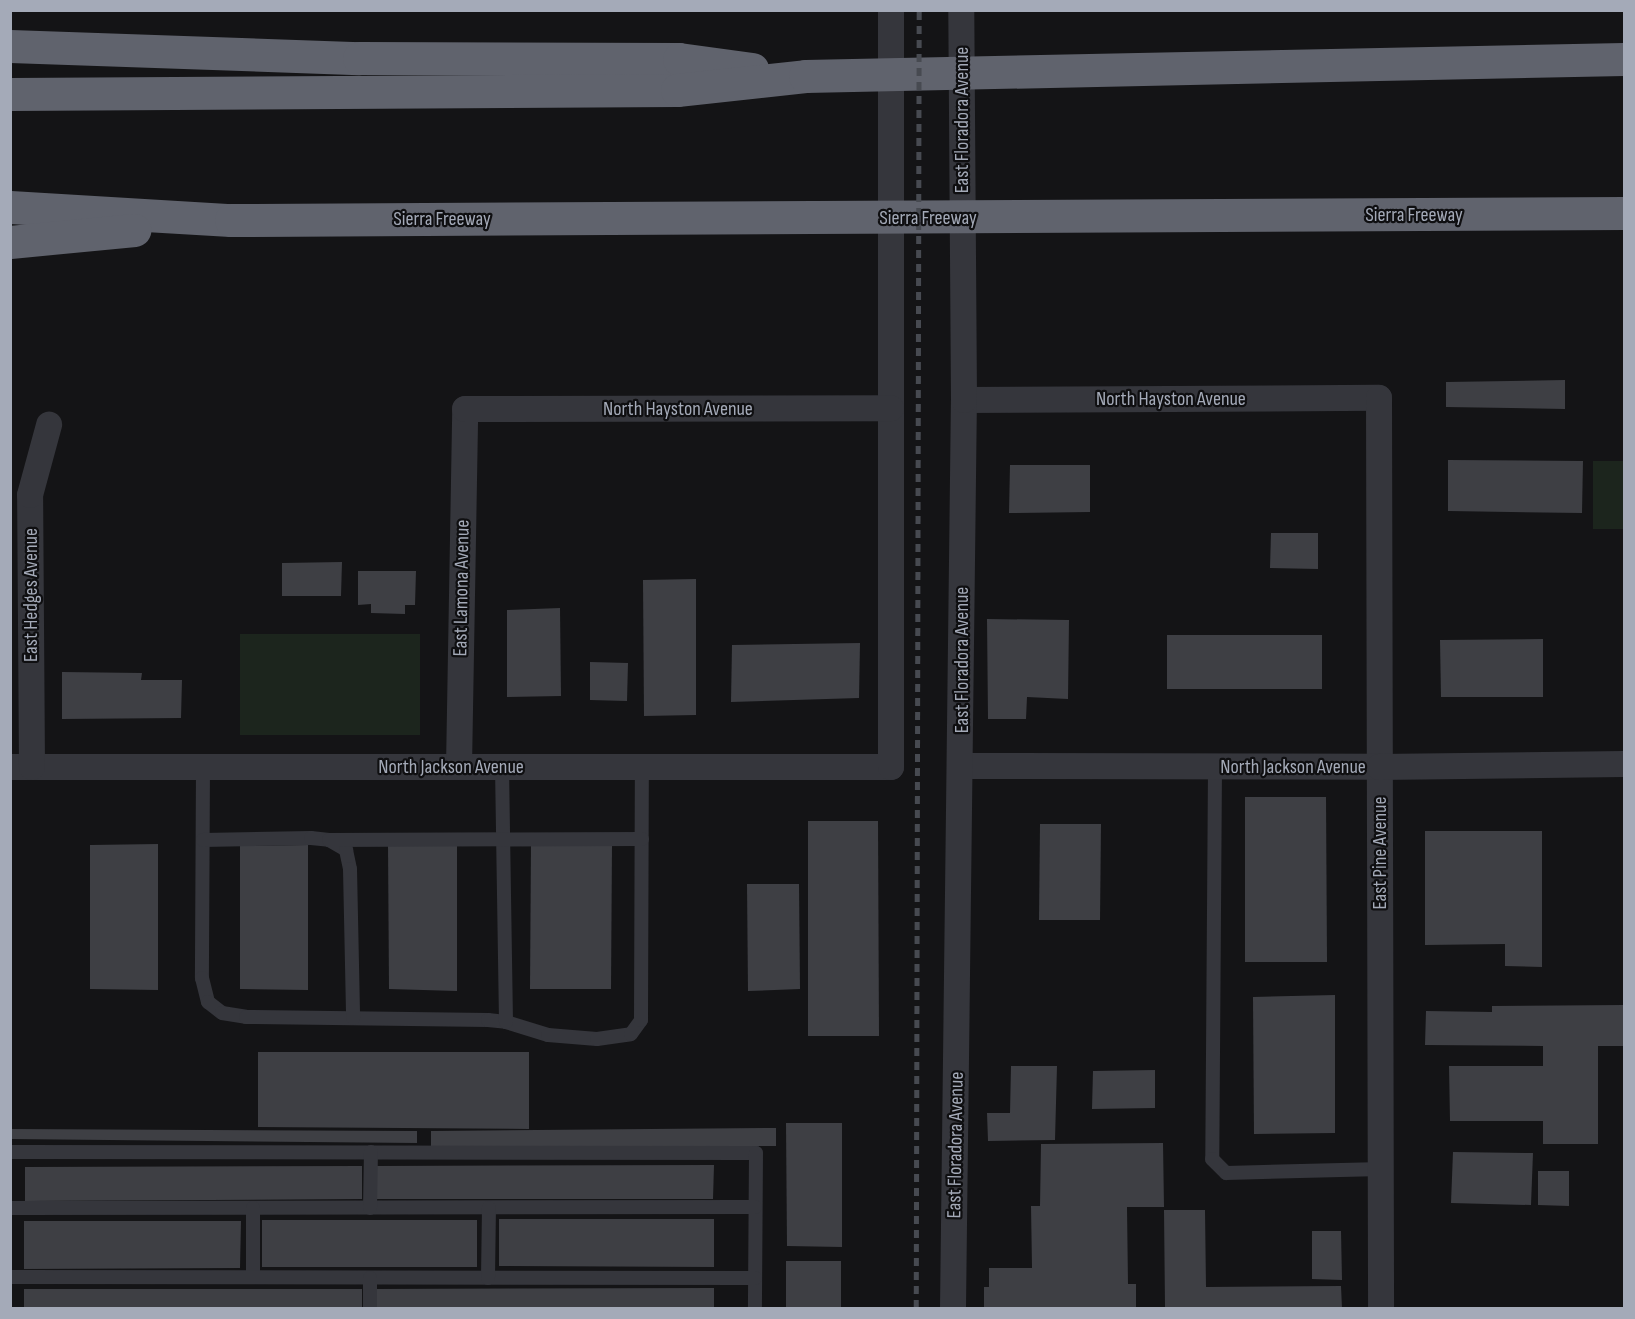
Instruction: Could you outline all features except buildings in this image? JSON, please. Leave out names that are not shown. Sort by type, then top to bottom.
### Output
[{"type":"highway","points":[[10,46],[359,58],[678,59],[805,76]]},
{"type":"highway","points":[[10,94],[677,90],[805,76],[1624,59]]},
{"type":"highway","points":[[10,207],[231,220]]},
{"type":"highway","name":"Sierra Freeway","points":[[231,220],[1624,213]]},
{"type":"highway","points":[[10,242],[231,220]]},
{"type":"street","points":[[891,10],[891,408]]},
{"type":"street","name":"East Floradora Avenue","points":[[953,1308],[962,766],[964,400],[961,10]]},
{"type":"street","name":"North Hayston Avenue","points":[[964,400],[1379,398]]},
{"type":"street","name":"East Pine Avenue","points":[[1379,398],[1381,1308]]},
{"type":"street","name":"North Hayston Avenue","points":[[465,409],[891,408]]},
{"type":"street","name":"North Jackson Avenue","points":[[21,767],[891,767],[891,408]]},
{"type":"street","name":"East Lamona Avenue","points":[[459,767],[465,409]]},
{"type":"street","name":"East Hedges Avenue","points":[[21,767],[30,495],[49,425]]},
{"type":"street","name":"North Jackson Avenue","points":[[962,766],[1379,767],[1624,764]]},
{"type":"lane","points":[[203,767],[202,978],[208,1002],[222,1013],[246,1017],[506,1022],[531,1031],[567,1038],[617,1037],[631,1034],[641,1020],[643,1004],[642,767]]},
{"type":"lane","points":[[502,767],[506,1022]]},
{"type":"lane","points":[[1215,767],[1212,1159],[1226,1173],[1382,1169]]},
{"type":"lane","points":[[203,840],[642,839]]},
{"type":"lane","points":[[329,840],[346,850],[350,869],[353,1018]]},
{"type":"lane","points":[[10,1152],[756,1154],[755,1308]]},
{"type":"lane","points":[[370,1208],[371,1152]]},
{"type":"lane","points":[[10,1208],[755,1207]]},
{"type":"lane","points":[[252,1208],[252,1277]]},
{"type":"lane","points":[[488,1278],[489,1208]]},
{"type":"lane","points":[[10,1277],[755,1278]]},
{"type":"lane","points":[[370,1278],[370,1308]]},
{"type":"shaded area","points":[[1593,461],[1624,461],[1624,529],[1593,529]]},
{"type":"shaded area","points":[[240,634],[420,634],[420,735],[240,735]]},
{"type":"railway","points":[[916,1308],[919,10]]}]
